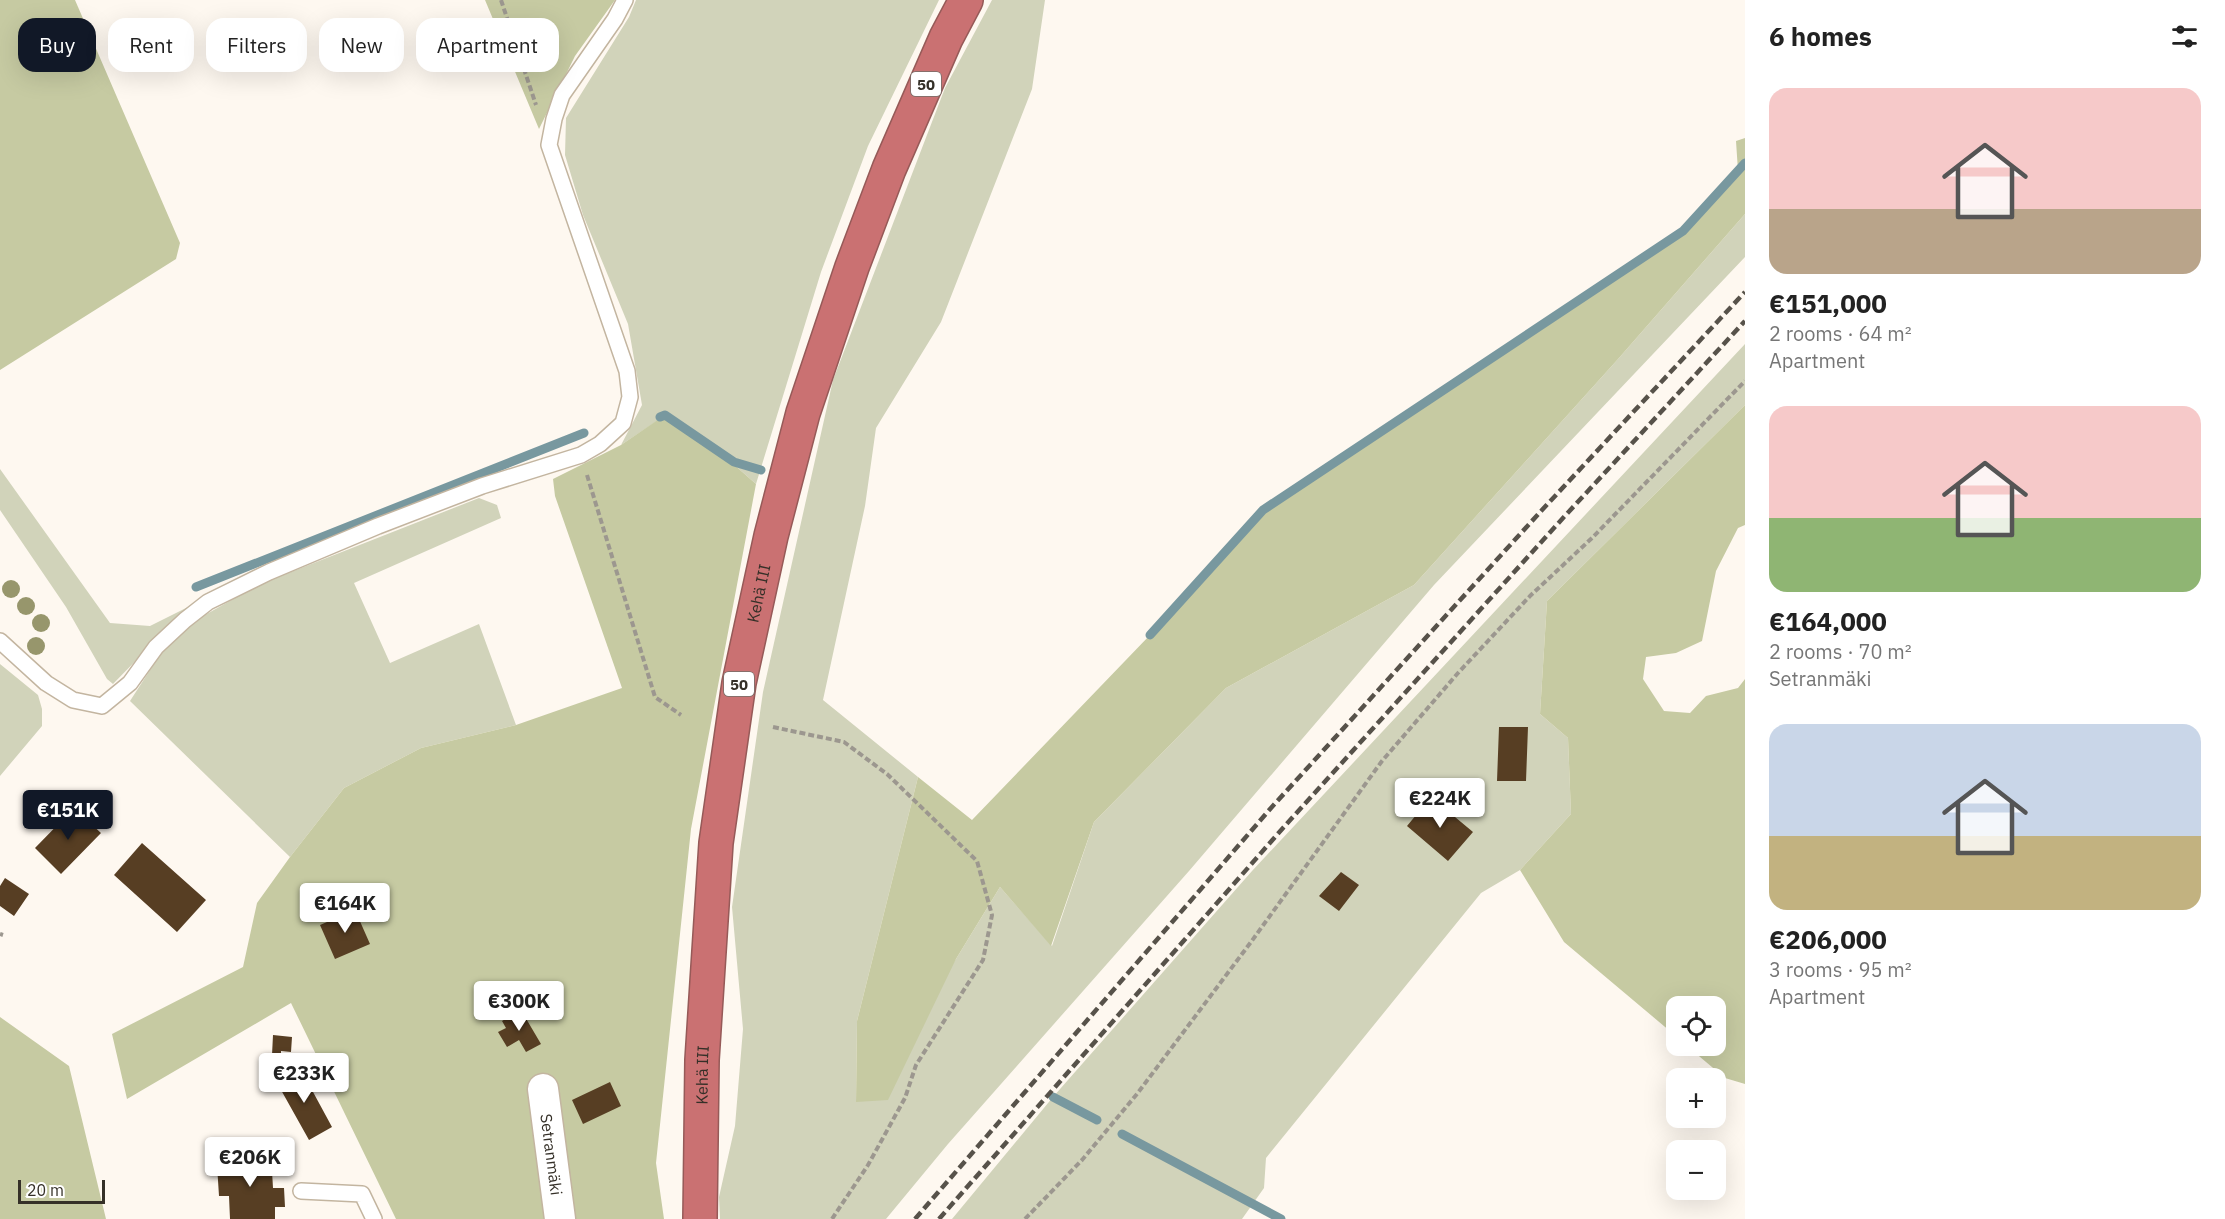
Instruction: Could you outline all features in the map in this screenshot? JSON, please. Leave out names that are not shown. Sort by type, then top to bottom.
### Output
[{"type":"highway","name":"Kehä III","points":[[700,1219],[702,1060],[716,843],[739,683],[771,536],[803,413],[852,267],[889,169],[946,38],[966,0]]},
{"type":"street","name":"Setranmäki","points":[[543,1089],[560,1219]]},
{"type":"lane","points":[[0,641],[46,683],[73,700],[102,705],[130,683],[156,647],[208,602],[269,572],[378,526],[482,486],[581,455],[600,444],[623,423],[630,397],[627,371],[549,145],[562,95],[615,19],[625,0]]},
{"type":"lane","points":[[301,1191],[362,1194],[374,1219]]},
{"type":"path","points":[[501,0],[549,145]]},
{"type":"path","points":[[1025,1219],[1082,1160],[1137,1094],[1390,752],[1458,673],[1530,596],[1592,538],[1745,381]]},
{"type":"path","points":[[581,455],[655,697],[681,715]]},
{"type":"path","points":[[773,727],[844,742],[887,774],[977,861],[992,915],[983,960],[916,1065],[905,1098],[868,1165],[832,1219]]},
{"type":"green space","points":[[0,0],[75,0],[83,18],[18,18],[18,72],[96,72],[96,49],[180,243],[176,259],[0,370]]},
{"type":"green space","points":[[485,0],[615,0],[575,56],[539,129],[515,72],[559,72],[559,18],[493,18]]},
{"type":"green space","points":[[636,0],[939,0],[868,146],[821,272],[756,484],[697,432],[666,415],[621,445],[642,405],[628,324],[583,215],[565,155],[566,118],[629,17]]},
{"type":"green space","points":[[992,0],[1045,0],[1032,89],[941,322],[876,428],[865,506],[823,700],[918,777],[857,1021],[856,1102],[956,959],[1000,887],[1052,946],[1094,822],[1226,688],[1414,585],[1619,358],[1745,214],[1745,257],[1434,585],[1189,871],[948,1144],[886,1219],[720,1219],[719,1197],[735,1126],[743,1029],[732,907],[763,692],[833,380],[945,88]]},
{"type":"green space","points":[[1745,138],[1745,214],[1619,358],[1414,585],[1226,688],[1094,822],[1051,946],[1000,887],[956,959],[888,1100],[856,1102],[857,1021],[918,777],[972,820],[1150,635],[1263,510],[1547,325],[1683,231],[1738,171],[1736,141]]},
{"type":"green space","points":[[1745,344],[1745,405],[1547,601],[1540,714],[1568,738],[1571,814],[1520,870],[1481,893],[1266,1158],[1264,1188],[1242,1219],[952,1219],[1053,1097],[1252,871]]},
{"type":"green space","points":[[1745,405],[1745,525],[1738,528],[1716,571],[1702,641],[1676,653],[1646,657],[1643,679],[1664,711],[1690,713],[1706,696],[1738,688],[1745,679],[1745,1084],[1726,1078],[1726,1068],[1713,1068],[1699,1056],[1726,1056],[1726,996],[1666,996],[1666,1028],[1564,942],[1520,870],[1571,814],[1568,738],[1540,714],[1547,601]]},
{"type":"green space","points":[[665,415],[697,432],[756,484],[691,829],[656,1163],[664,1219],[396,1219],[291,1003],[127,1099],[112,1034],[243,967],[257,903],[344,788],[421,748],[516,725],[622,688],[555,496],[553,479],[621,445]]},
{"type":"green space","points":[[0,469],[110,623],[150,626],[188,607],[113,684],[107,679],[66,607],[0,510]]},
{"type":"green space","points":[[479,498],[497,505],[501,518],[354,583],[390,663],[479,624],[516,725],[421,748],[344,788],[290,857],[130,701],[163,650],[196,620],[258,585]]},
{"type":"green space","points":[[0,664],[38,695],[42,709],[42,726],[0,776]]},
{"type":"green space","points":[[0,1017],[69,1066],[106,1219],[0,1219]]},
{"type":"building","points":[[1499,727],[1528,727],[1526,781],[1497,781]]},
{"type":"building","points":[[1431,797],[1473,832],[1448,861],[1407,826]]},
{"type":"building","points":[[74,808],[101,833],[61,874],[35,848]]},
{"type":"building","points":[[142,843],[206,900],[177,932],[114,875]]},
{"type":"building","points":[[1341,872],[1359,885],[1339,911],[1319,896]]},
{"type":"building","points":[[5,878],[29,894],[14,916],[0,906],[0,886]]},
{"type":"building","points":[[355,910],[370,944],[335,959],[320,925]]},
{"type":"building","points":[[521,1010],[541,1044],[526,1052],[519,1040],[507,1047],[498,1032],[506,1028],[502,1021]]},
{"type":"building","points":[[273,1035],[292,1037],[291,1052],[281,1051],[281,1055],[272,1055]]},
{"type":"building","points":[[300,1068],[332,1127],[309,1140],[276,1081]]},
{"type":"building","points":[[610,1082],[621,1106],[583,1124],[572,1100]]},
{"type":"building","points":[[265,1155],[266,1171],[272,1171],[273,1188],[284,1188],[285,1207],[275,1207],[275,1219],[230,1219],[229,1196],[219,1196],[217,1165],[230,1164],[230,1157]]},
{"type":"waterway","points":[[1150,635],[1263,510],[1683,231],[1745,163]]},
{"type":"waterway","points":[[660,417],[665,415],[734,462],[761,470]]},
{"type":"waterway","points":[[196,587],[584,433]]},
{"type":"waterway","points":[[1053,1097],[1097,1120]]},
{"type":"waterway","points":[[1122,1134],[1281,1219]]},
{"type":"railway","points":[[915,1219],[1271,808],[1542,510],[1745,292]]},
{"type":"railway","points":[[939,1219],[1283,828],[1563,518],[1745,321]]}]
